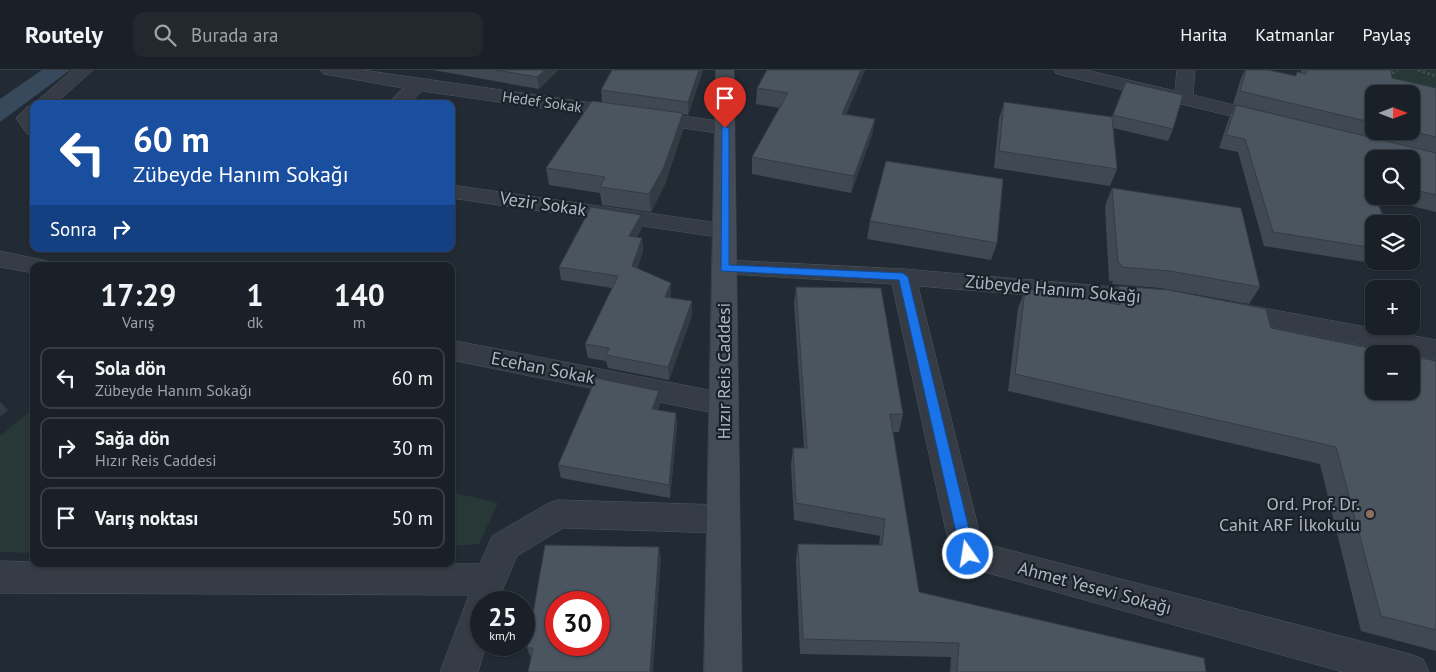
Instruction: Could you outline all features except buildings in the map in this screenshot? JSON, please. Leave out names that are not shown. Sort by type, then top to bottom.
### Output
[{"type":"street","points":[[48,100],[84,70]]},
{"type":"street","name":"Hedef Sokak","points":[[330,70],[418,85],[725,128]]},
{"type":"street","name":"Hızır Reis Caddesi","points":[[723,672],[725,70]]},
{"type":"street","points":[[1063,70],[1286,124]]},
{"type":"street","points":[[1183,98],[1186,70]]},
{"type":"street","points":[[401,100],[418,85]]},
{"type":"street","name":"Vezir Sokak","points":[[455,192],[725,231]]},
{"type":"street","points":[[0,258],[30,264]]},
{"type":"street","name":"Zübeyde Hanım Sokağı","points":[[724,268],[903,277],[1179,301]]},
{"type":"street","name":"Ahmet Yesevi Sokağı","points":[[903,277],[968,554],[1338,663],[1410,672]]},
{"type":"street","points":[[1207,307],[1436,350]]},
{"type":"street","name":"Ecehan Sokak","points":[[455,351],[724,404]]},
{"type":"street","points":[[487,591],[504,546],[558,514],[723,519]]},
{"type":"street","points":[[0,577],[470,595]]},
{"type":"street","points":[[459,672],[470,640]]},
{"type":"path","points":[[1389,70],[1396,71]]},
{"type":"path","points":[[1418,70],[1436,76]]},
{"type":"path","points":[[1384,79],[1396,71]]},
{"type":"shaded area","points":[[1350,70],[1436,70],[1436,93],[1420,89],[1420,85],[1406,85]]},
{"type":"shaded area","points":[[30,411],[30,553],[0,552],[0,436]]},
{"type":"shaded area","points":[[455,493],[498,503],[479,544],[455,546]]},
{"type":"water","points":[[42,70],[70,70],[0,122],[0,99]]},
{"type":"place","name":"Ord. Prof. Dr. Cahit ARF İlkokulu","points":[[1370,514]]},
{"type":"route","points":[[725,128],[724,268],[903,277],[968,554]]}]
